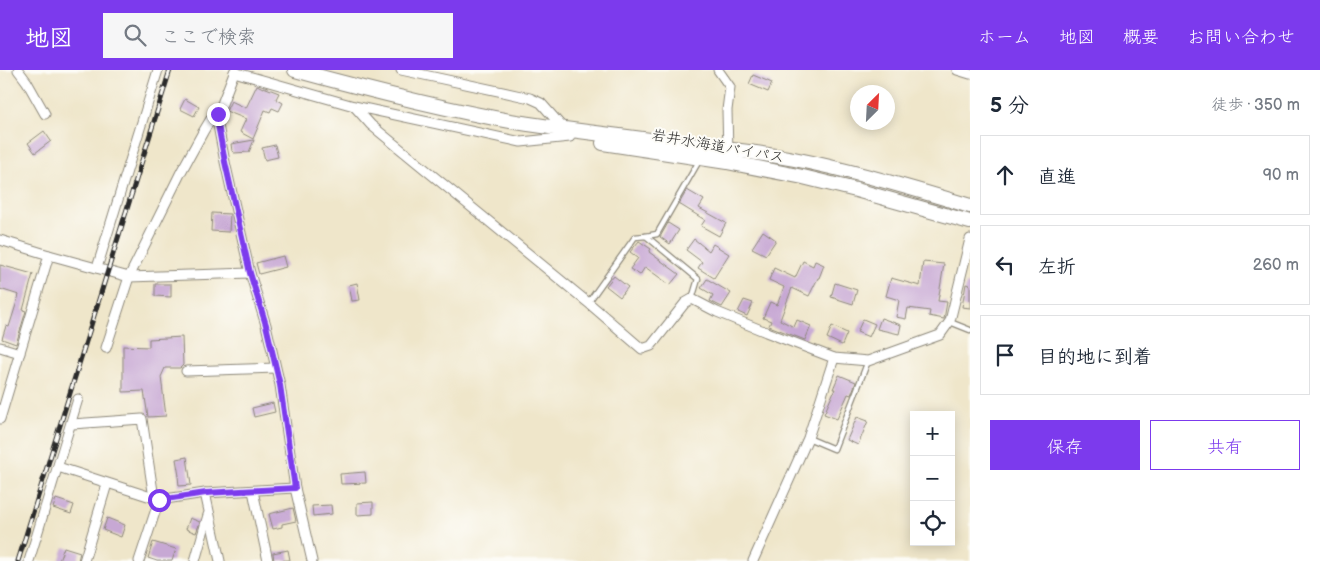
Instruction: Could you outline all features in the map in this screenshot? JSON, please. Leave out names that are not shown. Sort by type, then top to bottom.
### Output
[{"type":"highway","name":"岩井水海道バイパス","points":[[295,70],[522,128],[728,156],[793,159],[909,187],[970,206]]},
{"type":"highway","name":"岩井水海道バイパス","points":[[567,133],[701,158],[728,156],[970,222]]},
{"type":"street","points":[[18,70],[45,114]]},
{"type":"street","points":[[97,268],[158,70]]},
{"type":"street","points":[[312,561],[295,488],[280,385],[266,325],[250,273],[225,162],[217,120],[218,114],[234,71],[354,106],[521,142],[567,133],[541,103],[530,98],[404,70]]},
{"type":"street","points":[[718,70],[730,87],[727,110],[728,156]]},
{"type":"street","points":[[958,70],[970,74]]},
{"type":"street","points":[[354,106],[371,126],[642,349],[651,346],[685,303],[692,300],[766,332],[834,358],[868,361],[940,335],[950,321],[970,238]]},
{"type":"street","points":[[106,348],[130,277],[181,172],[203,132],[212,118],[218,114]]},
{"type":"street","points":[[0,240],[130,277],[250,273]]},
{"type":"street","points":[[0,419],[49,255]]},
{"type":"street","points":[[0,347],[20,353]]},
{"type":"street","points":[[752,561],[808,438],[834,358]]},
{"type":"street","points":[[186,371],[275,368]]},
{"type":"street","points":[[28,561],[72,424],[78,399]]},
{"type":"street","points":[[72,424],[142,419],[156,499],[139,561]]},
{"type":"street","points":[[58,467],[156,499],[206,493],[295,488]]},
{"type":"street","points":[[84,561],[107,484]]},
{"type":"street","points":[[253,491],[268,561]]},
{"type":"street","points":[[206,493],[220,561]]},
{"type":"street","points":[[195,561],[209,512]]},
{"type":"lane","points":[[588,303],[635,237],[657,234],[701,158]]},
{"type":"lane","points":[[646,236],[698,279],[692,300]]},
{"type":"lane","points":[[950,321],[970,330]]},
{"type":"lane","points":[[808,438],[834,449],[868,361]]},
{"type":"building","points":[[753,75],[772,83],[768,92],[749,84]]},
{"type":"building","points":[[257,85],[279,93],[276,99],[283,103],[279,111],[272,108],[270,112],[265,110],[253,139],[240,132],[246,119],[226,111],[231,101],[246,108]]},
{"type":"building","points":[[185,99],[199,107],[194,116],[180,109]]},
{"type":"building","points":[[44,131],[51,141],[35,153],[28,143]]},
{"type":"building","points":[[254,140],[249,152],[234,153],[232,151],[231,144]]},
{"type":"building","points":[[275,145],[278,157],[265,160],[262,148]]},
{"type":"building","points":[[687,190],[704,200],[699,208],[726,223],[719,236],[701,226],[705,220],[679,204]]},
{"type":"building","points":[[212,213],[230,214],[229,232],[211,231]]},
{"type":"building","points":[[668,223],[679,230],[670,244],[660,237]]},
{"type":"building","points":[[763,231],[776,240],[766,255],[752,248]]},
{"type":"building","points":[[694,239],[709,251],[713,244],[729,254],[714,278],[698,268],[702,262],[686,250]]},
{"type":"building","points":[[639,241],[651,249],[649,252],[679,274],[670,285],[645,267],[640,275],[630,269],[638,258],[630,252]]},
{"type":"building","points":[[283,256],[286,267],[259,274],[256,263]]},
{"type":"building","points":[[803,261],[813,266],[815,261],[824,265],[809,296],[792,288],[780,320],[794,327],[797,320],[811,326],[805,340],[769,326],[771,321],[763,318],[770,302],[777,305],[784,287],[769,280],[774,268],[795,278]]},
{"type":"building","points":[[923,262],[944,264],[938,301],[947,302],[944,319],[929,316],[930,311],[908,308],[906,319],[896,317],[899,300],[886,296],[891,278],[920,286]]},
{"type":"building","points":[[0,265],[33,274],[23,310],[26,311],[16,344],[2,339],[6,326],[9,327],[19,295],[0,289]]},
{"type":"building","points":[[614,276],[628,287],[620,297],[606,286]]},
{"type":"building","points":[[707,279],[731,293],[722,307],[710,301],[713,295],[701,288]]},
{"type":"building","points":[[357,283],[360,300],[352,301],[349,285]]},
{"type":"building","points":[[835,283],[857,290],[853,304],[831,297]]},
{"type":"building","points":[[155,284],[171,284],[171,297],[155,296]]},
{"type":"building","points":[[966,284],[970,285],[970,308],[962,307]]},
{"type":"building","points":[[744,300],[753,303],[747,316],[738,312]]},
{"type":"building","points":[[881,318],[901,325],[899,334],[877,329]]},
{"type":"building","points":[[863,319],[875,324],[869,337],[857,332]]},
{"type":"building","points":[[832,326],[847,333],[842,345],[827,338]]},
{"type":"building","points":[[182,337],[183,365],[180,368],[165,368],[161,377],[166,416],[148,417],[144,391],[123,392],[123,346],[149,347],[149,339]]},
{"type":"building","points":[[839,375],[856,382],[851,395],[848,394],[837,419],[824,414]]},
{"type":"building","points":[[273,403],[275,412],[254,417],[252,408]]},
{"type":"building","points":[[857,417],[868,421],[858,445],[847,440]]},
{"type":"building","points":[[187,457],[191,485],[179,486],[176,459]]},
{"type":"building","points":[[365,472],[366,483],[341,484],[340,474]]},
{"type":"building","points":[[56,499],[74,505],[71,514],[53,508]]},
{"type":"building","points":[[373,502],[373,514],[357,515],[357,503]]},
{"type":"building","points":[[331,505],[332,514],[313,516],[312,506]]},
{"type":"building","points":[[293,508],[296,521],[282,524],[282,527],[273,529],[269,514]]},
{"type":"building","points":[[107,518],[125,525],[121,537],[103,530]]},
{"type":"building","points":[[190,518],[200,522],[196,533],[186,529]]},
{"type":"building","points":[[153,542],[176,549],[172,561],[157,561],[148,558]]},
{"type":"building","points":[[64,547],[80,552],[78,561],[59,561]]},
{"type":"building","points":[[288,550],[290,560],[274,561],[273,553]]},
{"type":"railway","points":[[18,561],[170,70]]},
{"type":"route","points":[[159,500],[198,493],[295,488],[280,385],[266,325],[250,273],[225,162],[217,120],[218,114]]}]
